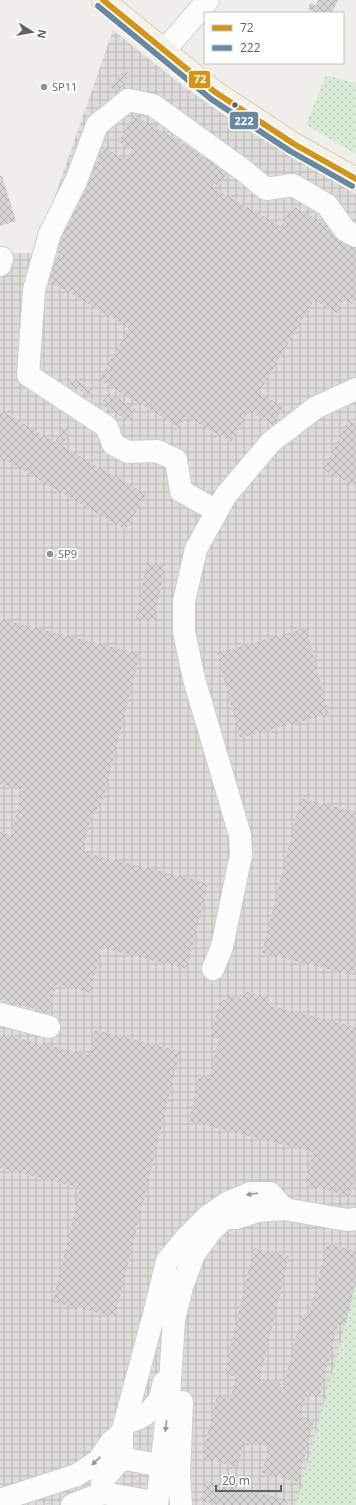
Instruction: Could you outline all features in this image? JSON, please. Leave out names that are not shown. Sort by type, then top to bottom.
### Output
[{"type":"main road","points":[[102,0],[220,95],[294,144],[356,179]]},
{"type":"street","points":[[164,51],[208,0]]},
{"type":"street","points":[[217,511],[181,491],[176,460],[157,451],[128,452],[113,444],[108,427],[28,375],[34,290],[50,233],[76,181],[97,125],[128,100],[153,105],[266,189],[293,185],[327,205],[345,230],[356,236]]},
{"type":"street","points":[[213,969],[222,948],[241,856],[240,835],[194,679],[184,632],[184,601],[196,549],[226,495],[271,442],[315,408],[356,389]]},
{"type":"street","points":[[0,1014],[49,1027]]},
{"type":"street","points":[[103,1493],[102,1481],[122,1458],[124,1428],[167,1261],[186,1238],[208,1216],[227,1203],[251,1193],[270,1193],[284,1209]]},
{"type":"street","points":[[157,1505],[169,1396],[174,1320],[182,1287],[194,1254],[212,1230],[225,1218],[236,1218],[258,1211],[284,1209],[347,1220],[356,1219]]},
{"type":"street","points":[[181,1505],[179,1474],[184,1336],[196,1276],[218,1239],[236,1218]]},
{"type":"street","points":[[0,1500],[77,1475],[98,1461],[111,1442],[124,1428],[149,1412],[159,1398],[171,1356]]},
{"type":"street","points":[[122,1458],[166,1469],[170,1473],[171,1505]]},
{"type":"street","points":[[72,1505],[103,1493],[143,1500],[152,1505]]},
{"type":"shaded area","points":[[113,30],[183,86],[234,122],[356,194],[356,1505],[0,1505],[0,253],[35,253]]},
{"type":"green space","points":[[326,75],[356,83],[356,154],[306,125]]},
{"type":"green space","points":[[356,1285],[356,1505],[296,1505]]},
{"type":"building","points":[[318,0],[338,0],[332,12],[314,12],[308,9],[310,3],[316,5]]},
{"type":"building","points":[[124,70],[130,74],[118,92],[111,88]]},
{"type":"building","points":[[134,115],[229,170],[219,186],[212,182],[210,186],[281,226],[293,206],[350,238],[356,245],[356,297],[352,304],[344,300],[337,313],[314,300],[259,393],[284,407],[273,425],[249,411],[231,442],[186,416],[179,427],[99,380],[129,328],[45,278],[61,251],[53,246],[67,213],[105,148],[126,160],[132,150],[118,142]]},
{"type":"building","points":[[0,176],[2,176],[16,221],[0,226]]},
{"type":"building","points":[[72,378],[93,390],[89,396],[69,384]]},
{"type":"building","points":[[108,392],[136,409],[129,421],[101,405]]},
{"type":"building","points":[[0,410],[55,442],[64,426],[70,430],[62,446],[146,494],[126,530],[0,457]]},
{"type":"building","points":[[348,420],[356,424],[356,486],[323,470]]},
{"type":"building","points":[[147,563],[165,566],[154,622],[136,619]]},
{"type":"building","points":[[0,619],[140,654],[103,800],[91,818],[82,852],[208,883],[187,969],[102,948],[90,993],[57,984],[49,1012],[0,1000],[0,832],[11,835],[22,789],[0,784]]},
{"type":"building","points":[[306,628],[329,714],[240,738],[217,653]]},
{"type":"building","points":[[301,798],[356,812],[356,976],[262,953]]},
{"type":"building","points":[[244,991],[269,997],[267,1005],[356,1027],[356,1172],[350,1196],[305,1185],[313,1152],[189,1121],[199,1076],[209,1078],[219,1039],[210,1037],[220,999],[228,1001],[229,996],[242,999]]},
{"type":"building","points":[[95,1030],[180,1051],[115,1317],[53,1302],[80,1188],[0,1168],[0,1034],[89,1055]]},
{"type":"building","points":[[327,1244],[356,1251],[356,1279],[345,1326],[338,1324],[319,1398],[306,1395],[301,1416],[314,1420],[298,1482],[262,1473],[269,1447],[244,1441],[238,1467],[202,1458],[217,1396],[230,1399],[236,1377],[224,1374],[254,1248],[289,1256],[259,1382],[262,1383],[264,1379],[273,1379],[281,1384],[281,1388],[283,1388],[302,1315],[308,1317]]},
{"type":"building","points":[[206,1481],[288,1500],[287,1505],[218,1505],[200,1501]]},
{"type":"transit line","name":"72","points":[[103,0],[215,92],[294,144],[356,179]]},
{"type":"transit line","name":"222","points":[[98,6],[211,99],[290,151],[352,186]]},
{"type":"place","name":"SP11","points":[[44,87]]},
{"type":"place","name":"SP9","points":[[50,554]]}]
